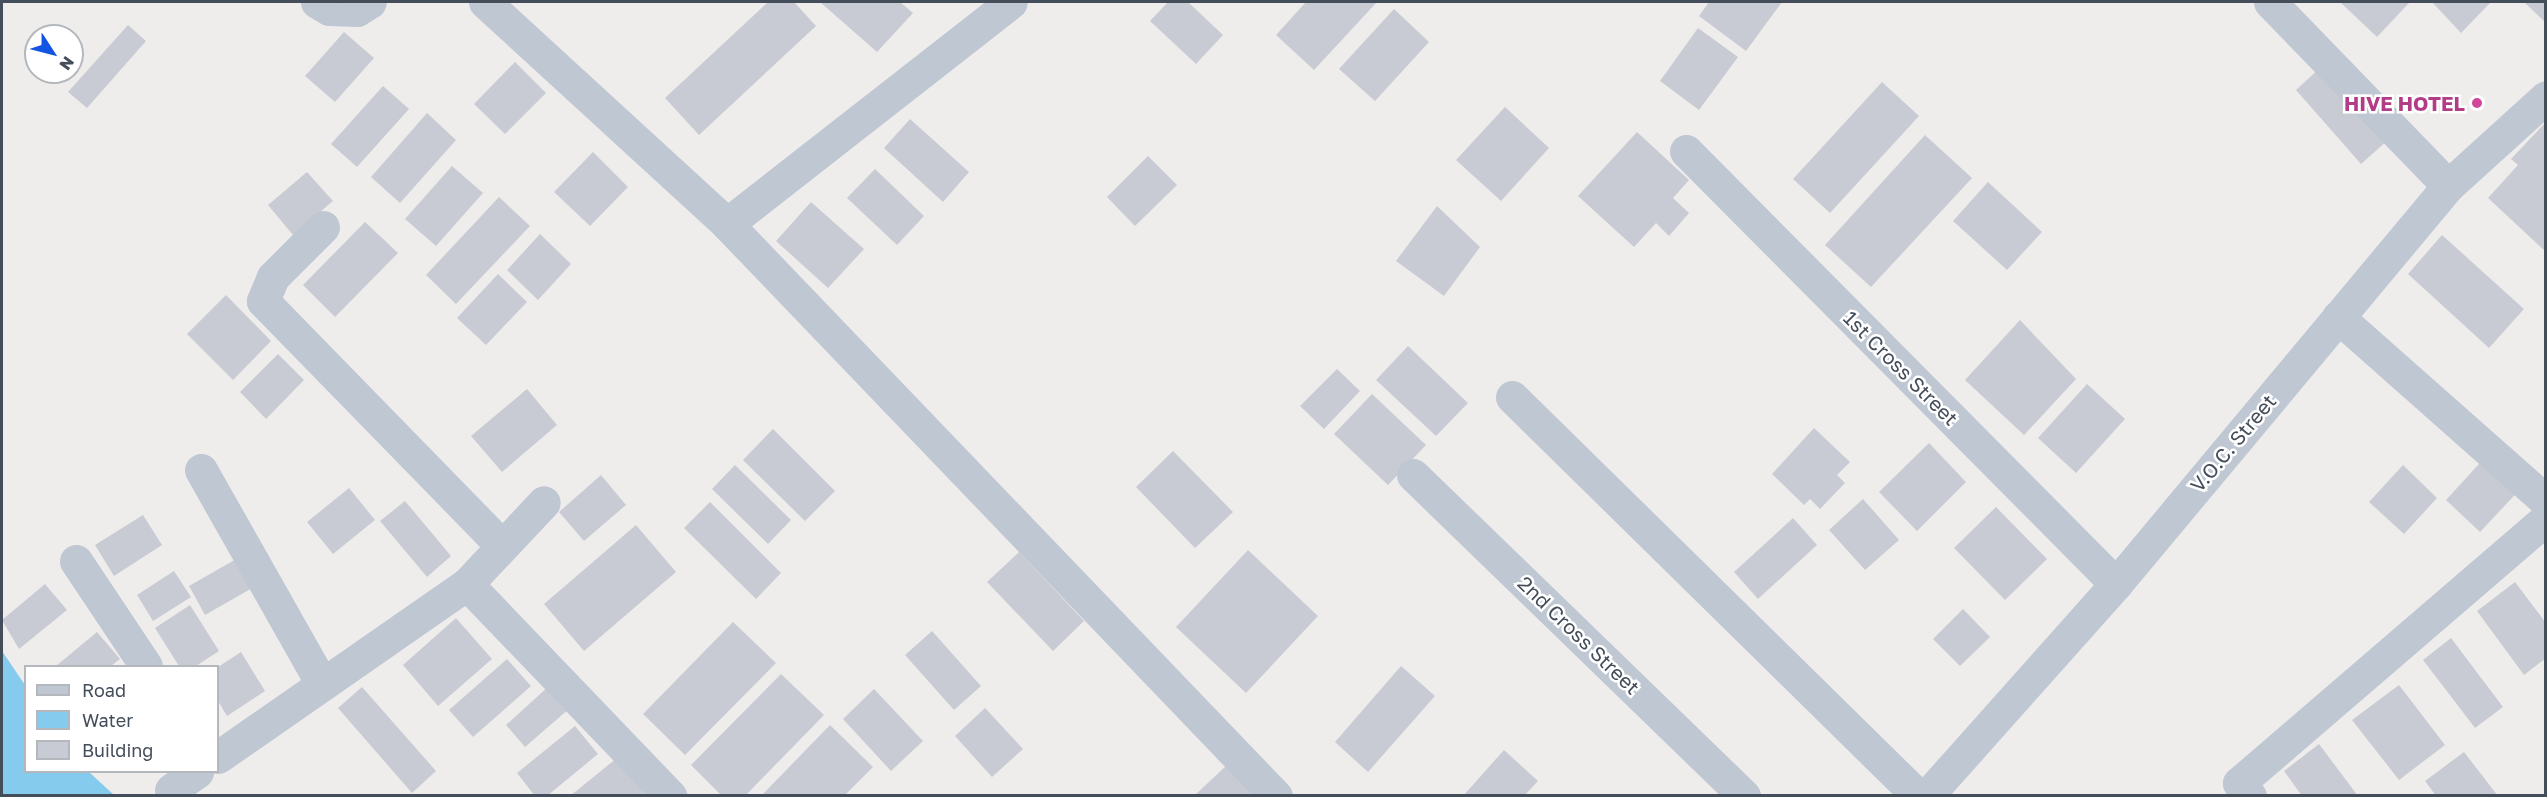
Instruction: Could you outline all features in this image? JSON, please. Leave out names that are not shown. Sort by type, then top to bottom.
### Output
[{"type":"street","points":[[317,2],[330,9],[357,10],[370,2]]},
{"type":"street","points":[[485,2],[727,224],[1276,795]]},
{"type":"street","points":[[727,224],[1011,2]]},
{"type":"street","points":[[2287,7],[2448,186]]},
{"type":"street","name":"V.O.C. Street","points":[[1927,795],[2116,584],[2448,186],[2546,97]]},
{"type":"street","name":"1st Cross Street","points":[[1686,151],[2116,584]]},
{"type":"street","points":[[323,227],[273,277],[263,301],[500,544]]},
{"type":"street","points":[[2338,318],[2546,501]]},
{"type":"street","points":[[1512,397],[1918,795]]},
{"type":"street","points":[[201,470],[322,684]]},
{"type":"street","name":"2nd Cross Street","points":[[1413,475],[1744,795]]},
{"type":"street","points":[[219,756],[467,584],[500,544],[544,502]]},
{"type":"street","points":[[2244,789],[2546,519]]},
{"type":"street","points":[[76,561],[145,665]]},
{"type":"street","points":[[467,584],[670,795]]},
{"type":"water","points":[[2,651],[24,684],[24,773],[90,773],[114,795],[2,795]]},
{"type":"building","points":[[768,2],[794,2],[816,26],[699,135],[665,98]]},
{"type":"building","points":[[820,2],[900,2],[913,13],[877,52]]},
{"type":"building","points":[[1168,2],[1188,2],[1223,35],[1196,64],[1150,21]]},
{"type":"building","points":[[1306,2],[1377,2],[1314,70],[1276,35]]},
{"type":"building","points":[[1709,2],[1782,2],[1746,51],[1699,16]]},
{"type":"building","points":[[2340,2],[2410,2],[2377,37]]},
{"type":"building","points":[[2432,2],[2491,2],[2461,33]]},
{"type":"building","points":[[2524,2],[2546,2],[2546,23]]},
{"type":"building","points":[[1394,9],[1429,42],[1375,101],[1339,69]]},
{"type":"building","points":[[128,25],[146,41],[87,108],[68,92],[75,84],[84,84],[84,74]]},
{"type":"building","points":[[1698,28],[1738,57],[1699,110],[1660,81]]},
{"type":"building","points":[[344,32],[374,58],[335,102],[305,76]]},
{"type":"building","points":[[515,62],[546,93],[505,134],[474,104]]},
{"type":"building","points":[[2322,66],[2388,140],[2361,164],[2296,90]]},
{"type":"building","points":[[1882,82],[1919,116],[1830,213],[1793,179]]},
{"type":"building","points":[[383,86],[409,109],[357,167],[331,144]]},
{"type":"building","points":[[1505,107],[1549,148],[1501,201],[1456,160]]},
{"type":"building","points":[[427,113],[456,140],[400,203],[371,177]]},
{"type":"building","points":[[910,119],[969,172],[943,202],[884,148]]},
{"type":"building","points":[[2546,122],[2546,252],[2488,198],[2518,165],[2511,159]]},
{"type":"building","points":[[1637,132],[1689,180],[1673,198],[1689,213],[1669,236],[1656,223],[1634,247],[1578,196]]},
{"type":"building","points":[[1925,135],[1972,178],[1871,287],[1825,245]]},
{"type":"building","points":[[593,152],[628,187],[590,226],[554,192]]},
{"type":"building","points":[[1148,156],[1177,185],[1135,226],[1107,197]]},
{"type":"building","points":[[452,166],[483,193],[436,246],[405,219]]},
{"type":"building","points":[[875,169],[924,216],[897,245],[847,198]]},
{"type":"building","points":[[307,172],[333,201],[293,235],[268,205]]},
{"type":"building","points":[[1988,182],[2042,232],[2007,270],[1953,221]]},
{"type":"building","points":[[499,197],[530,226],[456,304],[426,275]]},
{"type":"building","points":[[811,202],[864,249],[828,288],[776,241]]},
{"type":"building","points":[[1437,206],[1480,247],[1444,296],[1396,261]]},
{"type":"building","points":[[365,222],[398,253],[335,317],[303,285]]},
{"type":"building","points":[[540,234],[571,264],[538,300],[507,270]]},
{"type":"building","points":[[2442,235],[2524,309],[2489,348],[2408,274]]},
{"type":"building","points":[[498,274],[527,302],[486,345],[457,318]]},
{"type":"building","points":[[226,295],[271,341],[233,380],[187,334]]},
{"type":"building","points":[[2020,320],[2076,379],[2024,435],[1965,380]]},
{"type":"building","points":[[1408,346],[1468,403],[1436,436],[1376,380]]},
{"type":"building","points":[[278,354],[304,380],[266,419],[240,392]]},
{"type":"building","points":[[1337,369],[1360,391],[1324,429],[1300,406]]},
{"type":"building","points":[[2087,384],[2125,419],[2076,473],[2038,438]]},
{"type":"building","points":[[527,389],[557,425],[502,472],[471,436]]},
{"type":"building","points":[[1372,394],[1426,445],[1388,485],[1334,434]]},
{"type":"building","points":[[1814,428],[1850,462],[1837,475],[1845,483],[1820,509],[1810,499],[1804,505],[1772,474]]},
{"type":"building","points":[[773,429],[835,491],[805,521],[743,460]]},
{"type":"building","points":[[1929,443],[1966,482],[1917,531],[1879,492]]},
{"type":"building","points":[[1173,451],[1233,512],[1195,548],[1136,487]]},
{"type":"building","points":[[2490,452],[2525,484],[2480,532],[2446,500]]},
{"type":"building","points":[[735,465],[791,520],[768,544],[712,489]]},
{"type":"building","points":[[2403,465],[2437,498],[2404,534],[2369,502]]},
{"type":"building","points":[[601,475],[626,505],[584,541],[559,512]]},
{"type":"building","points":[[349,488],[375,520],[333,554],[307,522]]},
{"type":"building","points":[[1863,499],[1899,540],[1865,570],[1829,530]]},
{"type":"building","points":[[405,501],[451,556],[427,577],[380,521]]},
{"type":"building","points":[[710,502],[781,573],[756,599],[684,528]]},
{"type":"building","points":[[1996,507],[2047,559],[2005,600],[1954,548]]},
{"type":"building","points":[[143,515],[162,545],[114,576],[95,545]]},
{"type":"building","points":[[1793,518],[1817,545],[1758,599],[1734,572]]},
{"type":"building","points":[[636,525],[676,572],[584,651],[544,604]]},
{"type":"building","points":[[1248,550],[1318,616],[1246,693],[1176,627]]},
{"type":"building","points":[[1019,552],[1084,621],[1053,651],[987,582]]},
{"type":"building","points":[[238,558],[254,587],[205,615],[189,586]]},
{"type":"building","points":[[174,571],[191,597],[153,621],[137,595]]},
{"type":"building","points":[[2515,582],[2546,623],[2546,658],[2524,675],[2477,611]]},
{"type":"building","points":[[45,584],[67,610],[19,649],[2,620]]},
{"type":"building","points":[[190,605],[219,651],[198,665],[178,665],[155,628]]},
{"type":"building","points":[[1963,609],[1990,637],[1960,666],[1933,639]]},
{"type":"building","points":[[456,618],[492,659],[438,706],[403,665]]},
{"type":"building","points":[[733,622],[776,663],[685,755],[643,714]]},
{"type":"building","points":[[932,631],[981,686],[954,710],[905,655]]},
{"type":"building","points":[[97,632],[120,659],[112,665],[57,665]]},
{"type":"building","points":[[2451,638],[2503,707],[2475,728],[2423,660]]},
{"type":"building","points":[[241,652],[265,691],[227,716],[219,703],[219,666]]},
{"type":"building","points":[[507,659],[531,686],[473,737],[449,710]]},
{"type":"building","points":[[1401,666],[1435,696],[1368,772],[1335,742]]},
{"type":"building","points":[[781,674],[824,715],[745,796],[722,796],[691,765]]},
{"type":"building","points":[[550,685],[570,708],[525,747],[506,725]]},
{"type":"building","points":[[2399,685],[2445,745],[2399,780],[2352,720]]},
{"type":"building","points":[[362,687],[436,771],[412,793],[338,708]]},
{"type":"building","points":[[874,689],[923,741],[891,771],[843,719]]},
{"type":"building","points":[[985,708],[1023,749],[992,777],[955,736]]},
{"type":"building","points":[[830,725],[873,767],[844,796],[761,796]]},
{"type":"building","points":[[575,726],[598,754],[547,796],[535,796],[517,773]]},
{"type":"building","points":[[2319,744],[2358,796],[2302,796],[2284,771]]},
{"type":"building","points":[[1504,750],[1538,781],[1524,796],[1463,796]]},
{"type":"building","points":[[2464,752],[2498,796],[2436,796],[2425,781]]},
{"type":"building","points":[[617,758],[647,796],[570,796]]},
{"type":"building","points":[[1227,765],[1255,796],[1194,796]]},
{"type":"place","name":"HIVE HOTEL","points":[[2477,103]]}]
